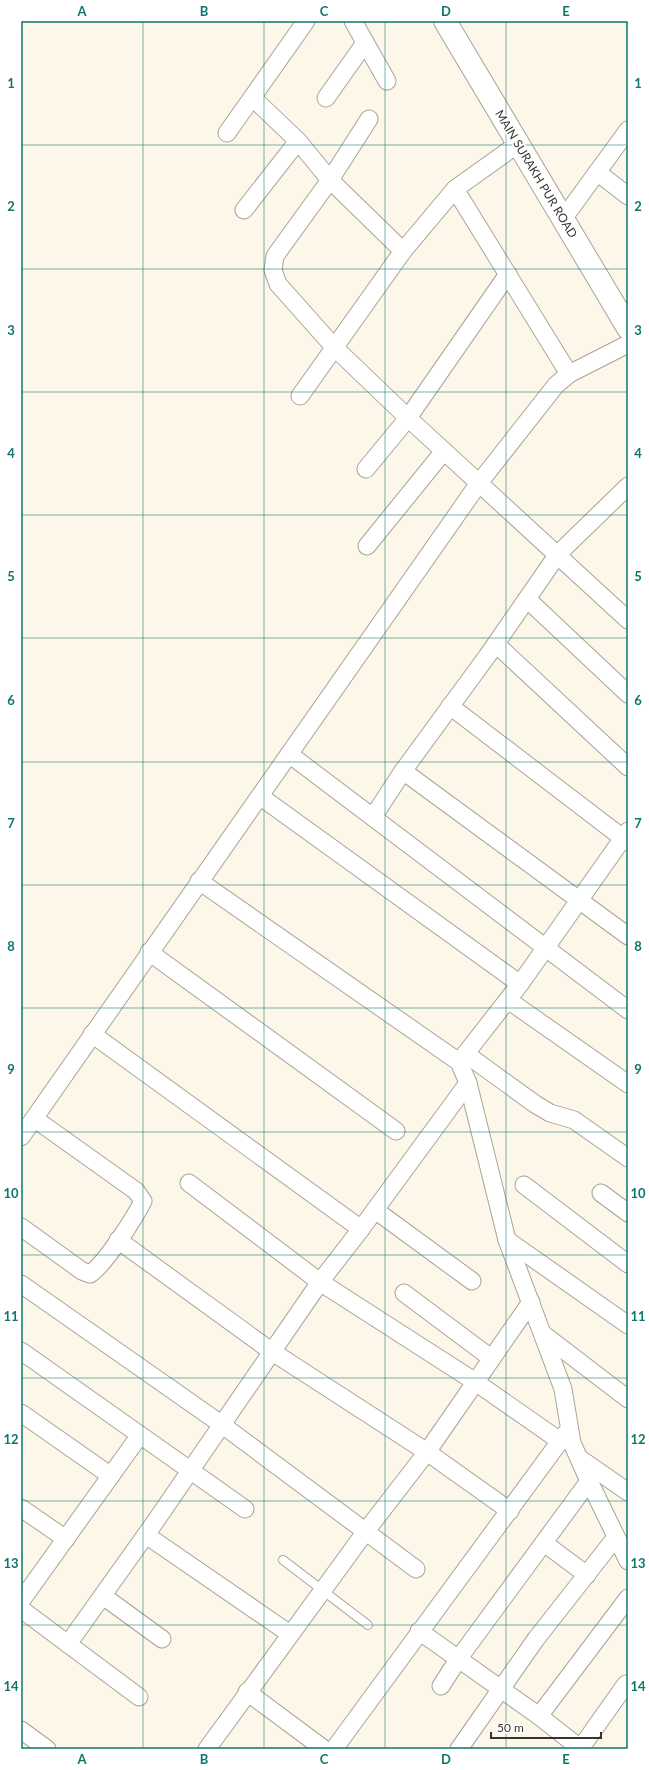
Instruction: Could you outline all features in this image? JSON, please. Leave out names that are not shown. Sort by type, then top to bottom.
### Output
[{"type":"street","points":[[227,133],[306,21]]},
{"type":"street","points":[[353,21],[387,81]]},
{"type":"street","name":"MAIN SURAKH PUR ROAD","points":[[445,21],[628,328]]},
{"type":"street","points":[[326,98],[365,43]]},
{"type":"street","points":[[253,98],[298,141],[330,180],[403,251]]},
{"type":"street","points":[[369,119],[330,180],[275,256],[273,270],[278,284],[334,347],[408,418],[558,554],[628,620]]},
{"type":"street","points":[[563,219],[628,130]]},
{"type":"street","points":[[244,210],[298,141]]},
{"type":"street","points":[[300,396],[403,251],[455,189],[518,144]]},
{"type":"street","points":[[597,172],[628,196]]},
{"type":"street","points":[[455,189],[569,374]]},
{"type":"street","points":[[366,469],[408,418],[508,274]]},
{"type":"street","points":[[21,1137],[35,1119],[92,1034],[199,881],[261,797],[479,483],[556,385],[569,374],[628,344]]},
{"type":"street","points":[[367,546],[444,451]]},
{"type":"street","points":[[374,818],[403,771],[496,644],[558,554],[628,486]]},
{"type":"street","points":[[527,599],[628,694]]},
{"type":"street","points":[[496,644],[628,767]]},
{"type":"street","points":[[450,706],[626,837],[578,900],[520,984],[462,1058]]},
{"type":"street","points":[[290,754],[628,1010]]},
{"type":"street","points":[[403,771],[628,936]]},
{"type":"street","points":[[261,797],[520,984]]},
{"type":"street","points":[[199,881],[462,1058],[550,1113],[574,1120],[628,1158]]},
{"type":"street","points":[[149,952],[396,1131]]},
{"type":"street","points":[[508,1000],[628,1084]]},
{"type":"street","points":[[92,1034],[361,1229]]},
{"type":"street","points":[[334,1749],[418,1631],[510,1511],[565,1434],[563,1388],[507,1240],[462,1058]]},
{"type":"street","points":[[68,1644],[146,1535],[320,1282],[361,1229],[468,1083]]},
{"type":"street","points":[[21,1227],[82,1271],[90,1274],[97,1270],[139,1208],[142,1201],[141,1196],[35,1119]]},
{"type":"street","points":[[189,1184],[320,1282],[474,1381],[565,1434],[572,1443],[588,1481],[628,1561]]},
{"type":"street","points":[[524,1185],[628,1264]]},
{"type":"street","points":[[601,1193],[628,1213]]},
{"type":"street","points":[[375,1210],[472,1281]]},
{"type":"street","points":[[118,1240],[271,1352],[426,1452],[510,1511]]},
{"type":"street","points":[[507,1240],[628,1325]]},
{"type":"street","points":[[21,1284],[222,1424],[416,1569]]},
{"type":"street","points":[[404,1293],[491,1358]]},
{"type":"street","points":[[207,1749],[322,1590],[426,1452],[530,1302]]},
{"type":"street","points":[[543,1334],[628,1399]]},
{"type":"street","points":[[21,1351],[245,1509]]},
{"type":"street","points":[[21,1413],[111,1476]]},
{"type":"street","points":[[24,1590],[66,1539],[140,1435]]},
{"type":"street","points":[[578,1458],[628,1492]]},
{"type":"street","points":[[441,1686],[459,1658],[588,1481]]},
{"type":"street","points":[[21,1508],[66,1539]]},
{"type":"street","points":[[146,1535],[290,1634]]},
{"type":"street","points":[[459,1749],[502,1690],[536,1639],[616,1537]]},
{"type":"street","points":[[544,1543],[587,1575]]},
{"type":"street","points":[[103,1596],[162,1639]]},
{"type":"street","points":[[539,1716],[628,1598]]},
{"type":"street","points":[[21,1609],[139,1697]]},
{"type":"street","points":[[418,1631],[459,1658],[539,1716],[580,1749],[626,1684]]},
{"type":"street","points":[[247,1692],[324,1749]]},
{"type":"street","points":[[21,1730],[47,1749]]},
{"type":"lane","points":[[283,1560],[368,1625]]}]
